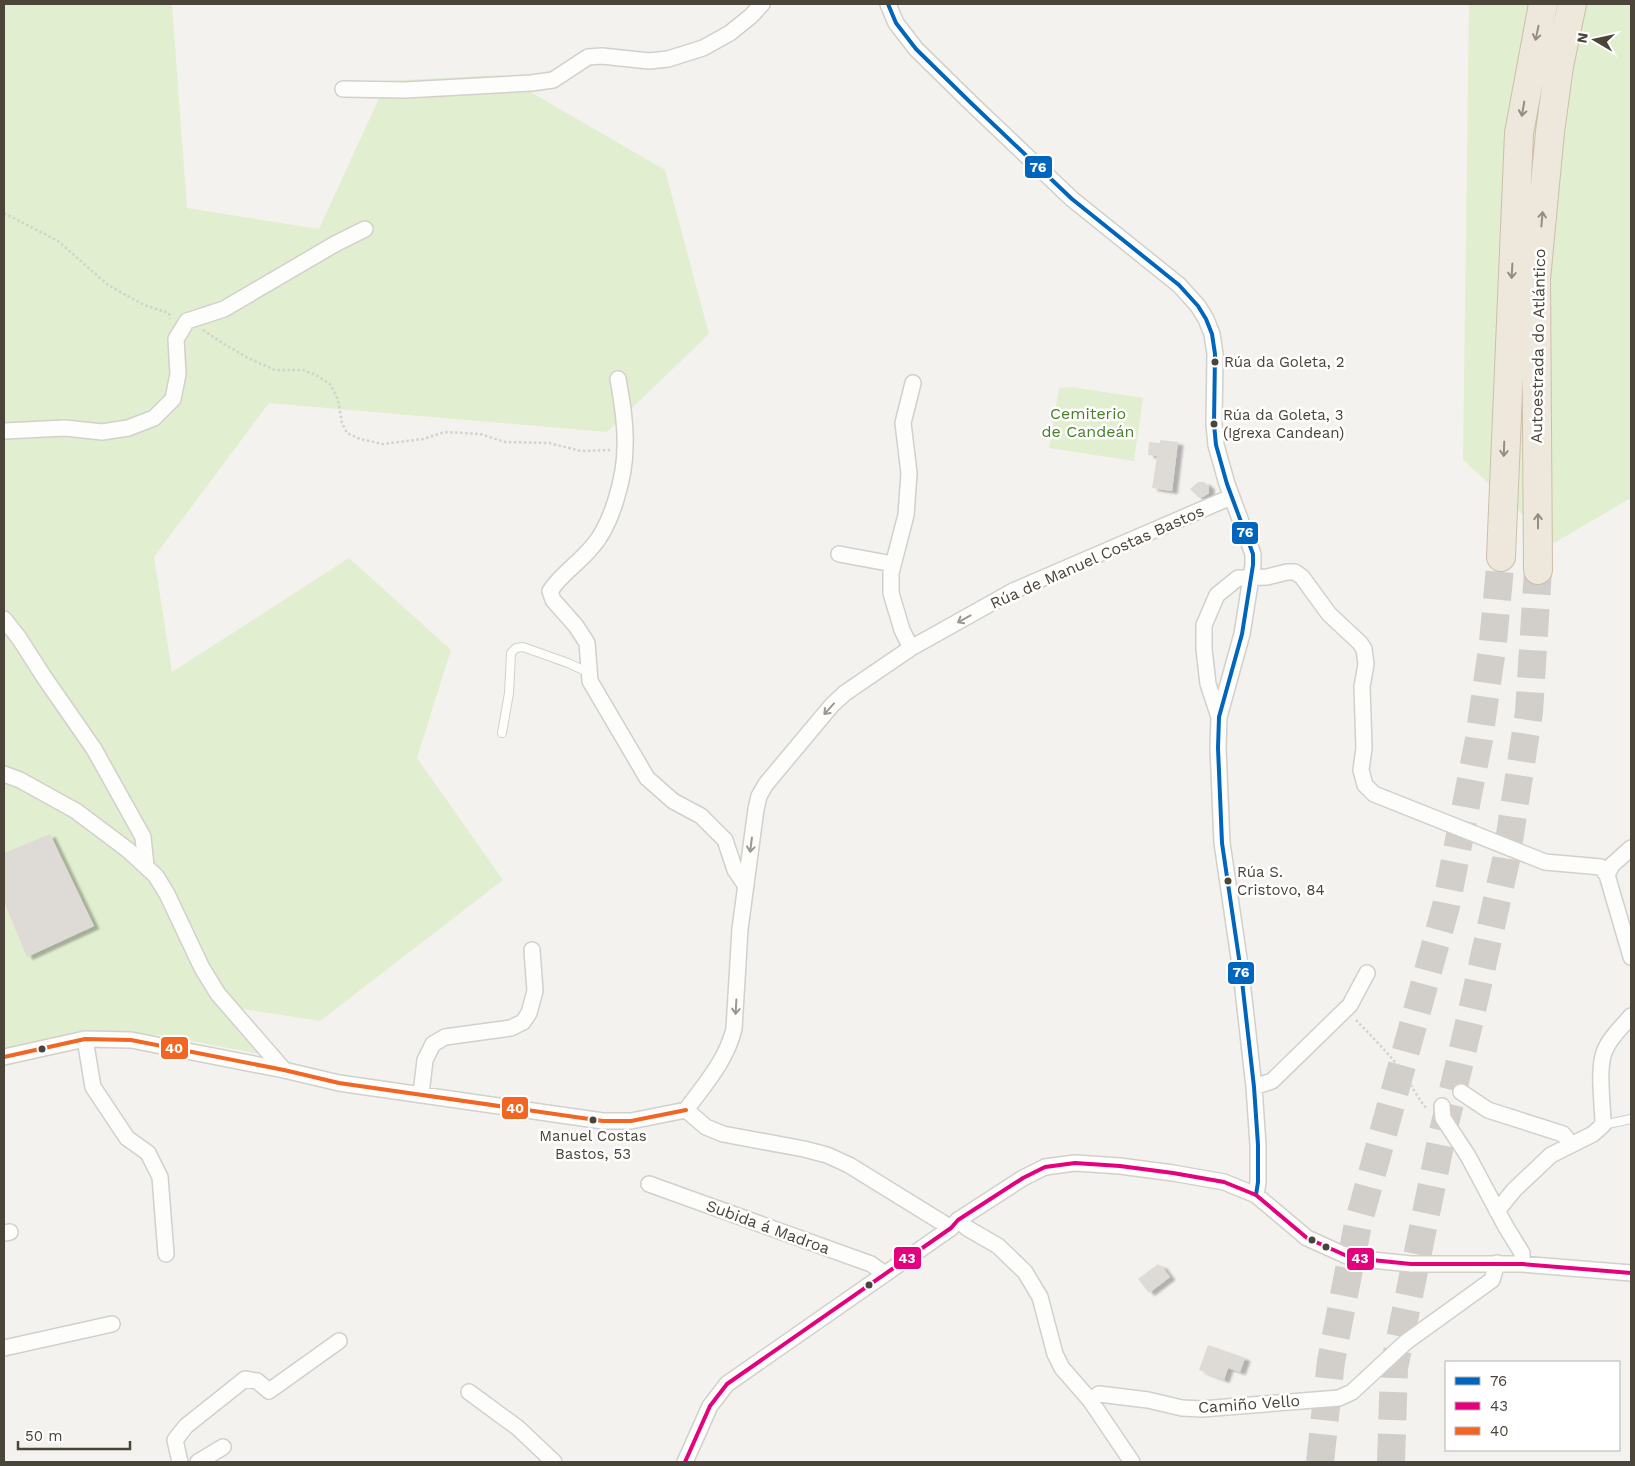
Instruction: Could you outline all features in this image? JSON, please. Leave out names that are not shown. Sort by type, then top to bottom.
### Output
[{"type":"highway","name":"Autoestrada do Atlántico","points":[[1501,557],[1519,133],[1543,4]]},
{"type":"highway","name":"Autoestrada do Atlántico","points":[[1538,570],[1536,279],[1550,132],[1559,66],[1572,4]]},
{"type":"street","points":[[343,89],[405,90],[531,83],[553,80],[588,57],[602,56],[649,61],[668,59],[702,48],[730,33],[751,16],[762,4]]},
{"type":"street","points":[[888,4],[896,23],[916,49],[1072,199],[1178,285],[1198,306],[1212,334],[1215,354],[1214,431],[1222,471],[1253,554],[1252,577],[1242,634],[1219,717],[1219,791],[1222,843],[1241,972],[1254,1087],[1258,1145],[1256,1195]]},
{"type":"street","points":[[4,431],[65,428],[102,432],[128,428],[154,418],[173,399],[178,374],[176,339],[187,321],[224,310],[334,244],[365,230]]},
{"type":"street","points":[[618,379],[624,416],[626,448],[616,502],[606,527],[593,547],[555,583],[550,591],[553,600],[576,626],[587,643],[590,681],[647,778],[673,801],[701,816],[725,840],[735,870],[746,886]]},
{"type":"street","points":[[911,648],[902,630],[891,593],[891,573],[906,515],[909,473],[903,423],[913,383]]},
{"type":"street","name":"Rúa de Manuel Costas Bastos","points":[[686,1110],[723,1060],[732,1040],[740,929],[759,796],[766,784],[832,705],[845,693],[911,648],[1013,591],[1231,497]]},
{"type":"street","points":[[838,554],[893,564]]},
{"type":"street","points":[[1219,717],[1208,684],[1204,648],[1204,625],[1217,595],[1238,578],[1267,577],[1295,572],[1302,577],[1329,614],[1364,649],[1366,664],[1362,687],[1364,748],[1362,770],[1365,785],[1374,794],[1545,862],[1601,867],[1608,875],[1631,956]]},
{"type":"street","points":[[4,620],[19,638],[94,749],[143,837],[146,866]]},
{"type":"street","points":[[4,774],[20,780],[76,811],[128,850],[156,876],[202,968],[218,994],[284,1070]]},
{"type":"street","points":[[1608,875],[1612,866],[1631,848]]},
{"type":"street","points":[[421,1094],[425,1060],[433,1044],[445,1038],[510,1028],[523,1022],[529,1013],[535,990],[532,950]]},
{"type":"street","points":[[1254,1087],[1272,1081],[1346,1010],[1367,973]]},
{"type":"street","points":[[1497,1211],[1514,1190],[1552,1155],[1593,1134],[1603,1124],[1601,1063],[1609,1043],[1631,1016]]},
{"type":"street","points":[[85,1039],[93,1087],[127,1138],[148,1153],[160,1177],[166,1254]]},
{"type":"street","points":[[4,1057],[85,1039],[131,1040],[340,1083],[603,1121],[631,1121],[686,1110],[706,1127],[723,1134],[804,1149],[827,1156],[849,1165],[955,1224],[968,1228],[998,1246],[1025,1272],[1040,1297],[1055,1354],[1062,1368],[1090,1400],[1132,1462]]},
{"type":"street","points":[[1461,1092],[1488,1110],[1563,1134],[1571,1144]]},
{"type":"street","points":[[1442,1112],[1522,1253],[1522,1264]]},
{"type":"street","points":[[686,1462],[710,1406],[727,1384],[955,1224],[1023,1178],[1045,1167],[1075,1163],[1120,1166],[1224,1182],[1256,1195],[1307,1238],[1347,1256],[1382,1262],[1411,1264],[1522,1264],[1631,1273]]},
{"type":"street","name":"Subida á Madroa","points":[[649,1184],[871,1264],[885,1274]]},
{"type":"street","name":"Camiño Vello","points":[[1090,1400],[1099,1394],[1148,1400],[1182,1408],[1202,1409],[1339,1398],[1352,1392],[1406,1342],[1492,1280],[1497,1263]]},
{"type":"street","points":[[4,1348],[112,1324]]},
{"type":"street","points":[[180,1462],[175,1440],[186,1426],[245,1379],[257,1381],[269,1391],[339,1341]]},
{"type":"street","points":[[469,1392],[518,1428],[549,1461]]},
{"type":"street","points":[[198,1462],[223,1448]]},
{"type":"lane","points":[[502,733],[509,693],[511,653],[516,648],[523,647],[590,673]]},
{"type":"lane","points":[[1603,1124],[1631,1120]]},
{"type":"path","points":[[4,213],[58,241],[108,285],[144,305],[169,313],[176,339]]},
{"type":"path","points":[[187,321],[230,348],[275,370],[303,370],[316,375],[331,385],[338,400],[342,423],[347,433],[360,439],[383,444],[423,439],[445,432],[480,434],[506,442],[549,443],[581,451],[626,448]]},
{"type":"path","points":[[1346,1010],[1378,1042],[1404,1073],[1425,1107],[1436,1118],[1442,1112]]},
{"type":"green space","points":[[4,4],[172,4],[187,208],[319,229],[387,81],[501,75],[665,170],[709,334],[607,432],[269,403],[154,557],[172,672],[349,558],[451,650],[417,758],[503,880],[320,1021],[230,1007],[260,1054],[160,1035],[41,1044],[4,1055]]},
{"type":"green space","points":[[1469,4],[1631,4],[1631,498],[1554,543],[1463,460]]},
{"type":"green space","name":"Cemiterio de Candeán","points":[[1072,387],[1143,398],[1134,461],[1049,448],[1059,388]]},
{"type":"building","points":[[1160,440],[1178,442],[1172,491],[1152,488],[1157,456],[1148,455],[1149,442],[1160,443]]},
{"type":"building","points":[[1198,482],[1204,482],[1209,486],[1209,493],[1203,497],[1198,497],[1190,489]]},
{"type":"building","points":[[50,834],[94,926],[27,957],[4,902],[4,853]]},
{"type":"building","points":[[1158,1264],[1161,1265],[1170,1277],[1149,1293],[1138,1279]]},
{"type":"building","points":[[1208,1345],[1245,1358],[1240,1372],[1228,1368],[1224,1380],[1199,1370]]},
{"type":"tunnel","points":[[1320,1462],[1331,1361],[1358,1224],[1446,906],[1479,739],[1493,642],[1501,557]]},
{"type":"tunnel","points":[[1391,1462],[1394,1368],[1442,1136],[1506,860],[1529,712],[1538,570]]},
{"type":"transit line","name":"76","points":[[888,4],[896,23],[916,49],[1072,199],[1179,285],[1198,306],[1212,334],[1215,354],[1214,424],[1216,445],[1227,484],[1253,554],[1242,634],[1219,717],[1218,748],[1222,843],[1241,972],[1254,1087],[1258,1145],[1256,1195]]},
{"type":"transit line","name":"40","points":[[4,1057],[85,1039],[131,1040],[284,1070],[339,1083],[603,1121],[631,1121],[686,1110]]},
{"type":"transit line","name":"43","points":[[685,1462],[710,1406],[727,1384],[951,1228],[958,1220],[1023,1178],[1045,1167],[1075,1163],[1120,1166],[1224,1182],[1256,1195],[1307,1238],[1347,1256],[1362,1259],[1411,1264],[1522,1264],[1631,1273]]},
{"type":"place","name":"Rúa da Goleta, 2","points":[[1215,362]]},
{"type":"place","name":"Rúa da Goleta, 3 (Igrexa Candean)","points":[[1214,424]]},
{"type":"place","name":"Rúa S. Cristovo, 84","points":[[1228,881]]},
{"type":"place","name":"Manuel Costas Bastos, 53","points":[[593,1120]]}]
